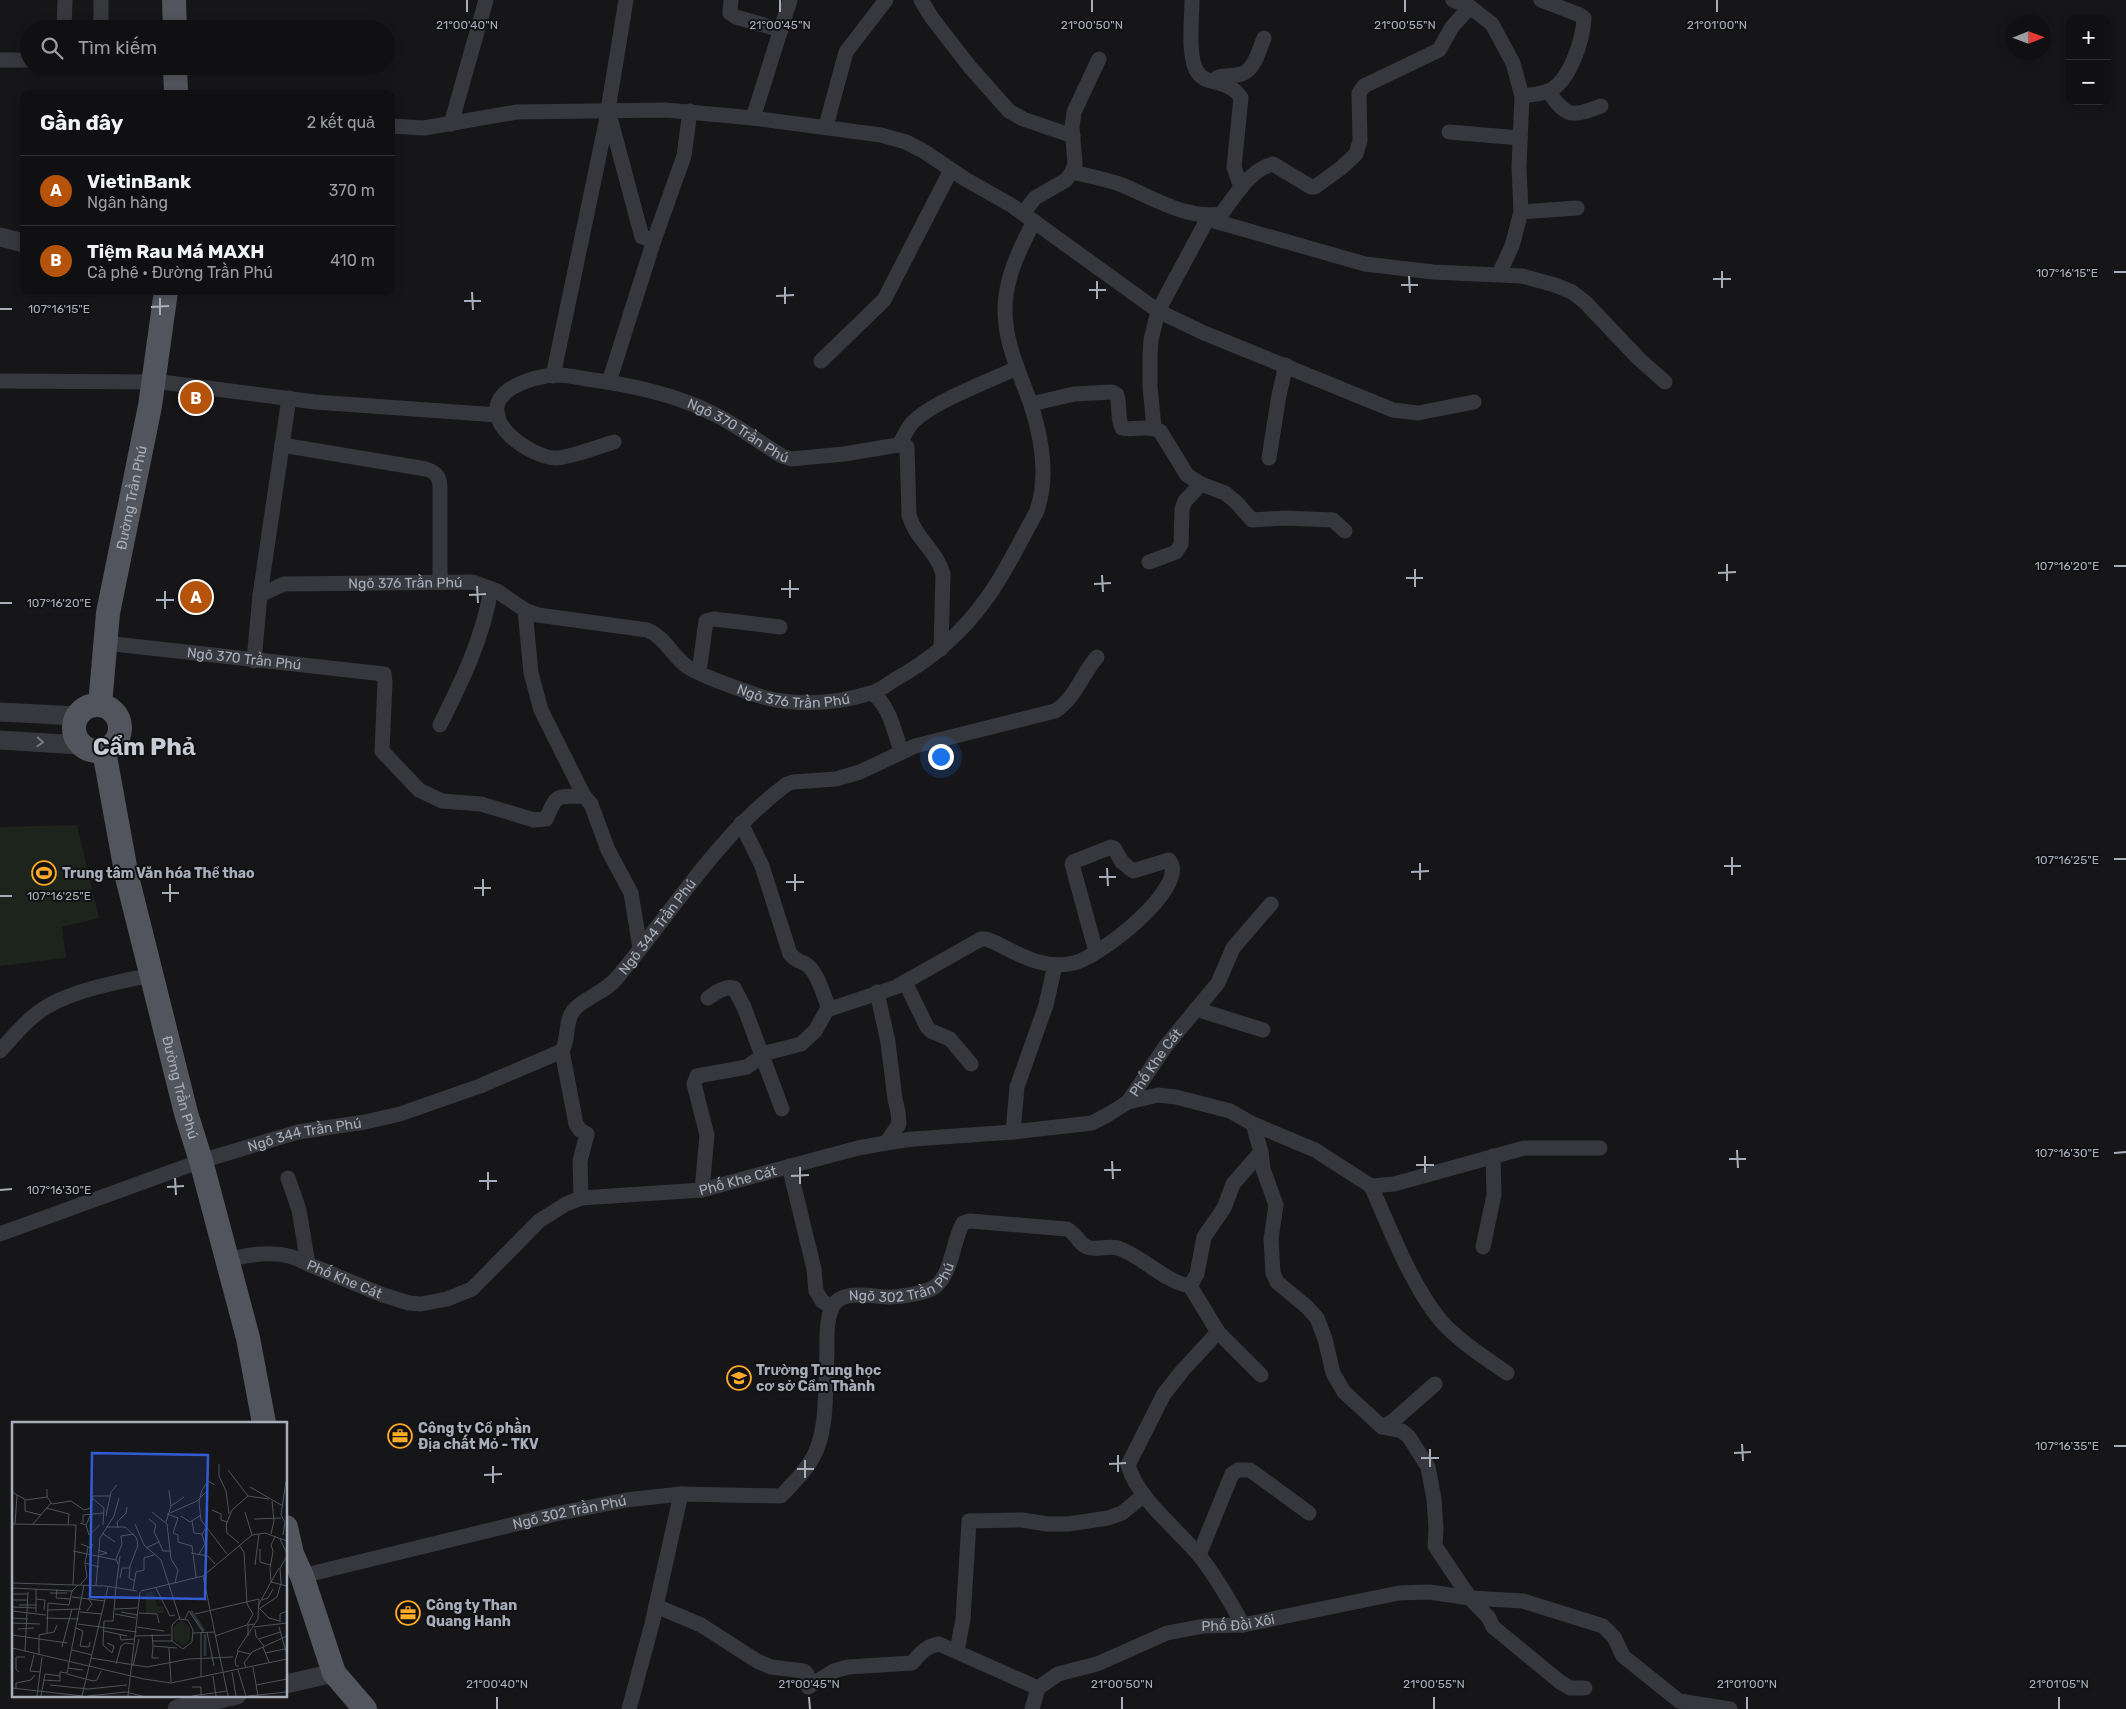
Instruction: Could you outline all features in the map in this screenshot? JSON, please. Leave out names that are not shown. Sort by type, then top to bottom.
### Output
[{"type":"main road","points":[[174,0],[175,20]]},
{"type":"main road","points":[[175,75],[176,90]]},
{"type":"main road","name":"Đường Trần Phú","points":[[100,705],[108,614],[150,406],[165,295]]},
{"type":"main road","points":[[100,705],[111,709],[116,714],[121,730],[112,747],[104,751],[94,752],[80,744],[74,732],[77,716],[89,706],[100,705]]},
{"type":"main road","name":"Đường Trần Phú","points":[[104,751],[127,877],[186,1113],[201,1161],[248,1338],[264,1422]]},
{"type":"main road","points":[[288,1536],[292,1554],[302,1576],[334,1673],[364,1709]]},
{"type":"street","points":[[64,20],[65,0]]},
{"type":"street","points":[[101,0],[101,20]]},
{"type":"street","points":[[451,124],[486,0]]},
{"type":"street","points":[[553,376],[608,110],[626,0]]},
{"type":"street","points":[[731,0],[730,13],[736,17],[781,30]]},
{"type":"street","points":[[753,118],[790,0]]},
{"type":"street","points":[[826,126],[846,52],[886,0]]},
{"type":"street","points":[[921,0],[932,18],[970,67],[1009,111],[1023,119],[1073,136]]},
{"type":"street","points":[[1192,0],[1191,43],[1194,64],[1198,74],[1213,82],[1234,89],[1241,98],[1234,167],[1241,188]]},
{"type":"street","points":[[1454,0],[1470,7],[1492,24],[1513,63],[1522,96],[1520,138],[1521,212],[1512,246],[1499,274]]},
{"type":"street","points":[[1522,96],[1548,91],[1558,85],[1571,67],[1584,27],[1584,18],[1580,15],[1541,0]]},
{"type":"street","points":[[1188,213],[1221,214],[1241,188],[1260,170],[1273,164],[1311,187],[1318,186],[1356,154],[1360,141],[1359,93],[1364,86],[1439,50],[1452,27],[1470,7]]},
{"type":"street","points":[[1213,82],[1221,76],[1238,75],[1247,71],[1264,38]]},
{"type":"street","points":[[1099,59],[1074,112],[1072,127],[1075,164],[1072,172],[1121,184],[1148,197],[1207,220],[1372,266],[1447,273],[1522,276],[1572,292],[1585,302],[1639,359],[1665,382]]},
{"type":"street","points":[[0,60],[20,60]]},
{"type":"street","points":[[1548,91],[1560,108],[1571,113],[1579,114],[1601,106]]},
{"type":"street","points":[[608,110],[642,237],[654,240]]},
{"type":"street","points":[[395,126],[424,128],[517,112],[690,111],[873,133],[906,142],[1028,217],[1158,311],[1204,333],[1392,410],[1418,413],[1474,402]]},
{"type":"street","points":[[609,382],[654,240],[684,156],[690,111]]},
{"type":"street","points":[[1449,132],[1520,138]]},
{"type":"street","points":[[821,362],[884,300],[951,170]]},
{"type":"street","name":"Ngõ 376 Trần Phú","points":[[260,595],[284,584],[473,582],[497,591],[525,610],[538,615],[647,630],[655,633],[685,665],[750,693],[779,701],[801,703],[830,701],[872,693],[904,675],[941,649],[962,629],[988,597],[1039,506],[1044,475],[1038,429],[1007,337],[1006,302],[1009,277],[1035,198],[1066,180],[1072,172]]},
{"type":"street","points":[[1521,212],[1577,208]]},
{"type":"street","points":[[1154,428],[1150,387],[1150,356],[1151,340],[1158,311],[1207,220]]},
{"type":"street","points":[[0,237],[20,241]]},
{"type":"street","points":[[1269,458],[1286,365]]},
{"type":"street","points":[[941,649],[943,574],[940,565],[912,525],[909,514],[907,447],[900,443],[912,423],[924,413],[937,405],[1017,368]]},
{"type":"street","name":"Ngõ 370 Trần Phú","points":[[498,416],[503,395],[515,386],[546,376],[571,376],[657,392],[715,414],[782,456],[791,458],[844,454],[900,443]]},
{"type":"street","points":[[0,381],[154,381],[289,398],[498,416],[505,431],[518,443],[554,458],[614,442]]},
{"type":"street","points":[[1031,404],[1074,394],[1112,392],[1117,394],[1122,428],[1154,428],[1160,431],[1187,475],[1201,484],[1225,493],[1252,520],[1285,518],[1333,520],[1345,532]]},
{"type":"street","points":[[254,661],[260,595],[289,398]]},
{"type":"street","points":[[282,445],[426,469],[438,475],[440,485],[440,582]]},
{"type":"street","points":[[1149,562],[1176,552],[1181,544],[1182,509],[1185,501],[1201,484]]},
{"type":"street","points":[[440,725],[476,649],[486,618],[491,589]]},
{"type":"street","points":[[525,610],[531,673],[542,710],[584,796],[591,804],[608,850],[631,893],[640,948]]},
{"type":"street","points":[[698,672],[706,621],[714,618],[780,627]]},
{"type":"street","name":"Ngõ 370 Trần Phú","points":[[105,643],[254,661],[382,673],[385,676],[386,682],[382,751],[419,790],[442,801],[481,804],[534,820],[546,819],[553,801],[559,797],[584,796]]},
{"type":"street","name":"Ngõ 344 Trần Phú","points":[[0,1234],[201,1161],[298,1132],[365,1122],[400,1114],[480,1086],[562,1051],[566,1043],[570,1016],[575,1009],[608,988],[719,846],[741,823],[787,784],[836,779],[860,772],[901,751],[1055,711],[1068,700],[1088,667],[1097,657]]},
{"type":"street","points":[[872,693],[880,699],[889,715],[901,751]]},
{"type":"street","points":[[0,712],[77,716]]},
{"type":"street","points":[[0,740],[80,744]]},
{"type":"street","points":[[702,1190],[707,1135],[694,1084],[695,1078],[748,1067],[773,1051],[801,1044],[815,1031],[828,1006],[813,973],[807,965],[796,961],[790,954],[762,866],[741,823]]},
{"type":"street","points":[[827,1010],[896,987],[960,949],[986,939],[1038,964],[1074,963],[1096,952],[1113,941],[1153,907],[1164,892],[1173,870],[1173,865],[1169,860],[1133,871],[1122,862],[1112,847],[1072,864],[1096,952]]},
{"type":"street","name":"Phố Khe Cát","points":[[228,1260],[246,1255],[265,1254],[300,1258],[308,1264],[383,1295],[409,1303],[421,1304],[447,1299],[472,1289],[539,1221],[566,1204],[581,1198],[702,1190],[858,1148],[913,1139],[1013,1132],[1092,1123],[1128,1102],[1147,1071],[1218,984],[1233,948],[1271,904]]},
{"type":"street","points":[[1013,1132],[1017,1087],[1046,1005],[1055,965]]},
{"type":"street","points":[[0,1051],[35,1014],[48,1005],[106,985],[151,976]]},
{"type":"street","points":[[905,982],[927,1027],[931,1031],[950,1039],[971,1064]]},
{"type":"street","points":[[708,998],[727,987],[734,988],[744,1007],[782,1109]]},
{"type":"street","points":[[877,992],[888,1042],[894,1099],[898,1112],[898,1124],[886,1143]]},
{"type":"street","points":[[1196,1009],[1263,1030]]},
{"type":"street","points":[[562,1051],[576,1124],[580,1130],[587,1134],[580,1161],[581,1198]]},
{"type":"street","points":[[1147,1071],[1150,1086],[1158,1095]]},
{"type":"street","points":[[1128,1102],[1158,1095],[1209,1104],[1314,1150],[1370,1186],[1402,1254],[1440,1320],[1471,1348],[1506,1373]]},
{"type":"street","points":[[1253,1124],[1261,1152],[1263,1169],[1276,1205],[1271,1239],[1273,1273],[1277,1282],[1317,1318],[1325,1339],[1333,1373],[1344,1392],[1382,1427],[1402,1432],[1409,1437],[1428,1466],[1434,1499],[1435,1546],[1470,1598],[1489,1618],[1493,1627],[1560,1682],[1570,1688],[1585,1688]]},
{"type":"street","points":[[1370,1186],[1394,1184],[1524,1148],[1600,1148]]},
{"type":"street","points":[[1261,1152],[1233,1184],[1224,1208],[1204,1237],[1197,1274],[1190,1286],[1218,1332],[1261,1375]]},
{"type":"street","points":[[1483,1247],[1494,1195],[1493,1156]]},
{"type":"street","points":[[789,1166],[814,1269],[816,1292],[822,1301],[832,1307]]},
{"type":"street","points":[[288,1178],[299,1210],[308,1264]]},
{"type":"street","name":"Ngõ 302 Trần Phú","points":[[302,1576],[560,1513],[626,1500],[681,1494],[781,1496],[795,1481],[816,1452],[822,1432],[828,1327],[832,1307],[840,1298],[851,1296],[892,1297],[923,1291],[936,1286],[945,1274],[958,1232],[963,1223],[970,1221],[1067,1229],[1074,1232],[1081,1243],[1088,1248],[1119,1248],[1155,1268],[1172,1281],[1190,1286]]},
{"type":"street","points":[[1218,1332],[1164,1394],[1128,1465],[1130,1475],[1144,1495],[1199,1555],[1229,1599],[1243,1625]]},
{"type":"street","points":[[1382,1427],[1393,1421],[1435,1384]]},
{"type":"street","points":[[1199,1555],[1232,1474],[1238,1470],[1250,1470],[1309,1513]]},
{"type":"street","points":[[629,1709],[656,1606],[681,1494]]},
{"type":"street","points":[[958,1651],[969,1521],[1022,1520],[1047,1524],[1068,1524],[1108,1518],[1122,1513],[1144,1495]]},
{"type":"street","name":"Phố Đồi Xôi","points":[[1038,1688],[1058,1674],[1097,1664],[1167,1633],[1204,1626],[1243,1625],[1400,1593],[1429,1592],[1470,1598],[1523,1601],[1603,1626],[1614,1637],[1623,1656],[1679,1701],[1730,1709]]},
{"type":"street","points":[[656,1606],[701,1625],[757,1661],[772,1667],[804,1671],[807,1674],[808,1687],[834,1672],[848,1667],[912,1663],[930,1646],[939,1644],[1038,1688],[1032,1709]]},
{"type":"street","points":[[288,1684],[334,1673]]},
{"type":"street","points":[[177,1709],[233,1696]]},
{"type":"shaded area","name":"Trung tâm Văn hóa Thể thao","points":[[77,825],[99,918],[62,927],[66,958],[0,966],[0,827]]},
{"type":"place","name":"Tiệm Rau Má MAXH","points":[[196,398]]},
{"type":"place","name":"VietinBank","points":[[196,597]]},
{"type":"place","name":"Trung tâm Văn hóa Thể thao","points":[[44,873]]},
{"type":"place","name":"Trường Trung học cơ sở Cẩm Thành","points":[[739,1378]]},
{"type":"place","name":"Công ty Cổ phần Địa chất Mỏ - TKV","points":[[400,1436]]},
{"type":"place","name":"Công ty Than Quang Hanh","points":[[408,1613]]},
{"type":"district","name":"Cẩm Phả","points":[[144,747]]}]
